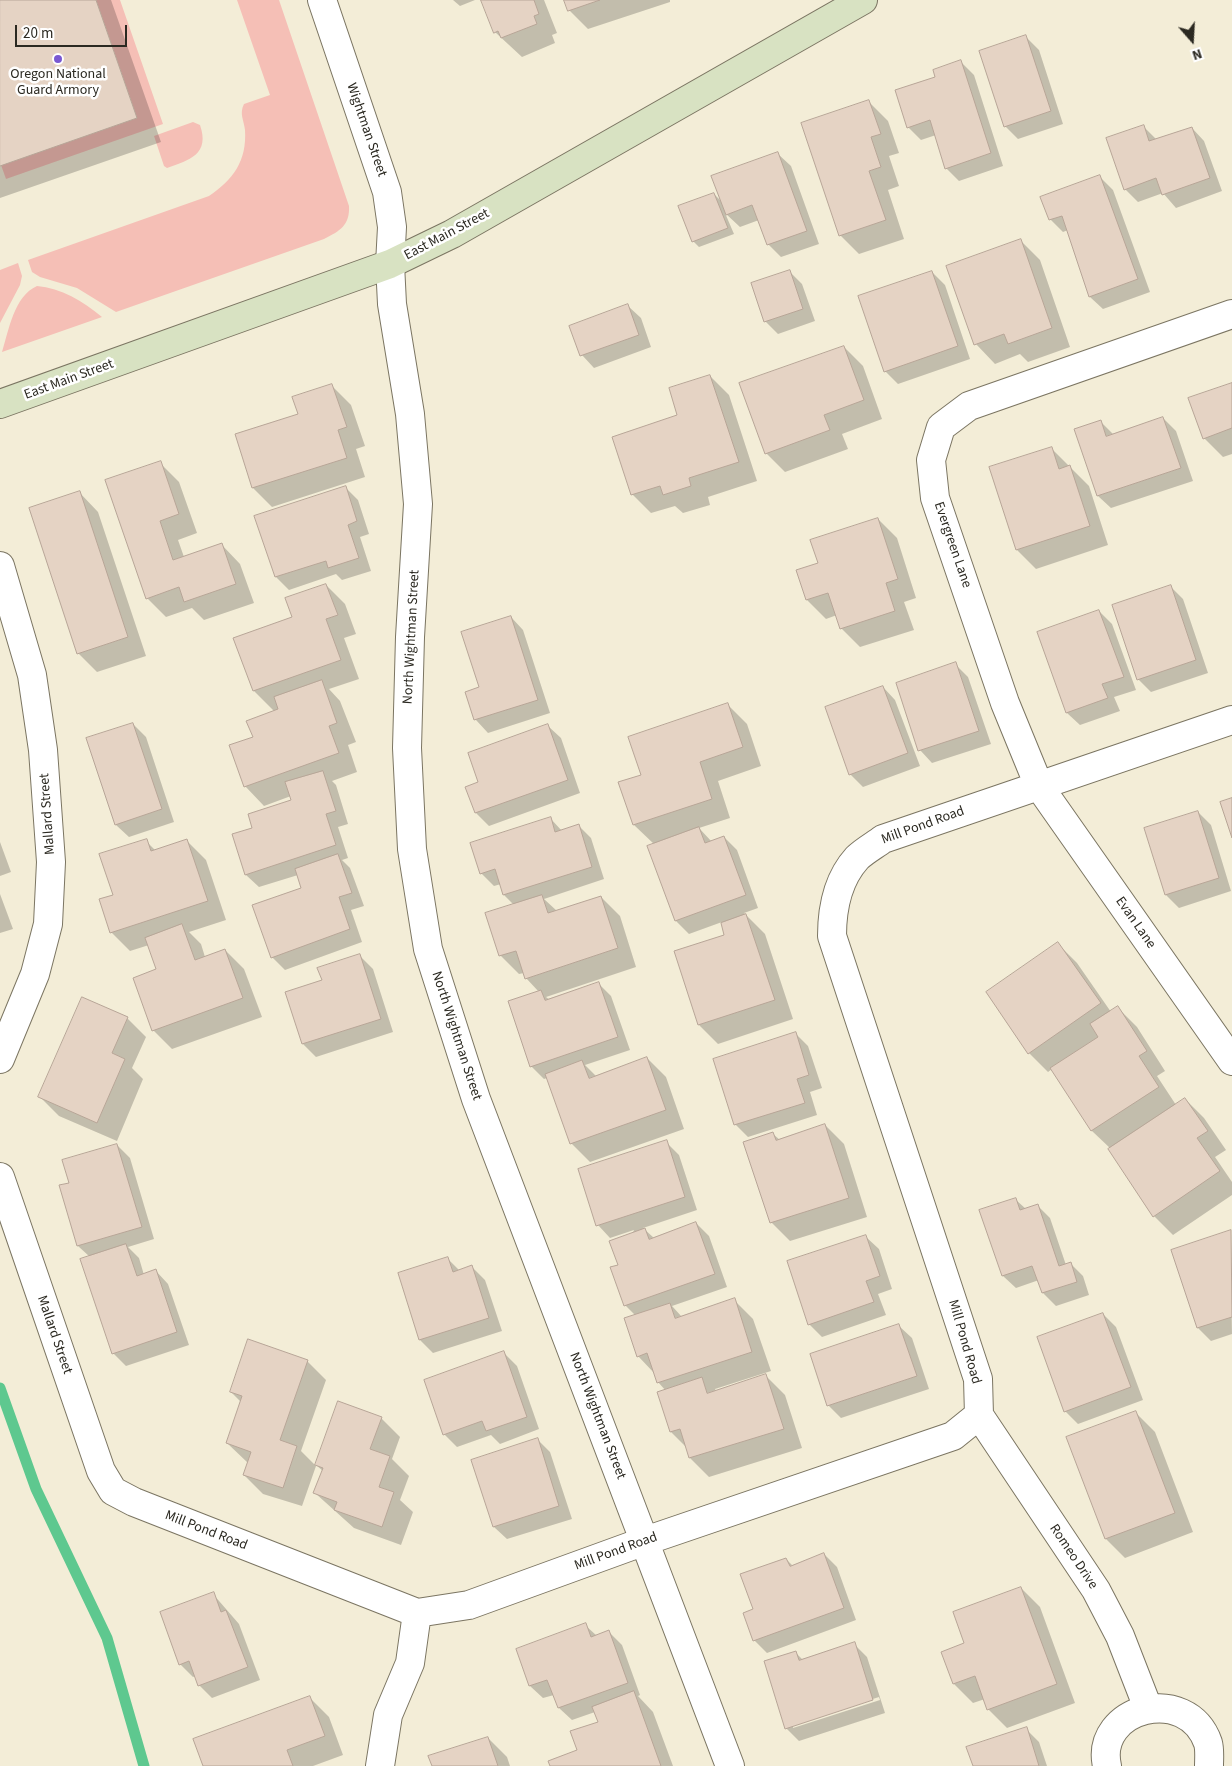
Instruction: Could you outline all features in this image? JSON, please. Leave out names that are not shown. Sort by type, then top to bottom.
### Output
[{"type":"street","name":"Wightman Street","points":[[322,0],[387,192],[392,227],[390,264]]},
{"type":"street","name":"East Main Street","points":[[0,404],[390,264],[452,234],[863,0]]},
{"type":"street","name":"North Wightman Street","points":[[390,264],[392,304],[409,406],[418,504],[410,637],[407,748],[412,849],[428,949],[476,1099],[730,1766]]},
{"type":"street","name":"Evergreen Lane","points":[[1039,786],[1005,703],[935,498],[931,460],[941,427],[969,406],[1232,314]]},
{"type":"street","name":"Mallard Street","points":[[0,566],[32,675],[43,750],[51,862],[48,924],[35,974],[0,1059]]},
{"type":"street","name":"Mill Pond Road","points":[[113,1490],[134,1502],[417,1613],[469,1605],[645,1541],[953,1436],[979,1416],[978,1379],[832,936],[832,913],[841,884],[857,858],[883,839],[1232,720]]},
{"type":"street","name":"Evan Lane","points":[[1039,786],[1232,1061]]},
{"type":"street","name":"Mallard Street","points":[[0,1177],[101,1471],[113,1490]]},
{"type":"street","name":"Romeo Drive","points":[[979,1416],[1096,1590],[1120,1636],[1148,1708]]},
{"type":"street","points":[[380,1766],[388,1715],[410,1664],[417,1613]]},
{"type":"street","points":[[1107,1766],[1108,1744],[1116,1728],[1130,1715],[1148,1708],[1173,1709],[1195,1722],[1208,1744],[1209,1766]]},
{"type":"shaded area","points":[[96,0],[120,0],[163,124],[6,179],[1,165],[137,118]]},
{"type":"shaded area","points":[[237,0],[279,0],[349,206],[348,218],[343,227],[324,239],[116,312],[77,288],[40,277],[32,272],[28,260],[209,196],[218,190],[237,169],[244,151],[245,130],[242,114],[244,104],[270,95]]},
{"type":"shaded area","points":[[193,122],[200,125],[202,143],[200,149],[190,159],[167,168],[164,166],[154,136]]},
{"type":"shaded area","points":[[18,263],[22,276],[20,285],[0,323],[0,270]]},
{"type":"shaded area","points":[[37,286],[63,292],[102,317],[2,352],[18,305],[29,291]]},
{"type":"building","name":"Oregon National Guard Armory","points":[[0,0],[96,0],[137,118],[0,166]]},
{"type":"building","points":[[481,0],[534,0],[539,14],[534,16],[537,24],[501,38],[498,31],[494,33]]},
{"type":"building","points":[[564,0],[600,0],[568,11]]},
{"type":"building","points":[[1026,35],[1051,111],[1004,127],[979,51]]},
{"type":"building","points":[[961,60],[991,153],[945,169],[930,120],[907,128],[895,90],[935,77],[933,70]]},
{"type":"building","points":[[869,100],[881,134],[871,137],[881,167],[869,171],[886,220],[839,236],[801,123]]},
{"type":"building","points":[[1144,125],[1149,141],[1192,127],[1210,178],[1162,195],[1156,178],[1124,190],[1106,138]]},
{"type":"building","points":[[778,152],[807,231],[767,245],[752,205],[726,215],[711,176]]},
{"type":"building","points":[[1100,175],[1138,279],[1089,297],[1062,216],[1049,220],[1040,197]]},
{"type":"building","points":[[714,193],[728,228],[692,242],[678,206]]},
{"type":"building","points":[[1021,239],[1052,328],[1008,344],[1004,334],[974,345],[946,266]]},
{"type":"building","points":[[790,270],[803,309],[764,322],[751,283]]},
{"type":"building","points":[[932,271],[958,346],[884,372],[858,296]]},
{"type":"building","points":[[628,304],[639,335],[580,356],[569,326]]},
{"type":"building","points":[[844,346],[864,400],[824,415],[830,430],[765,454],[739,383]]},
{"type":"building","points":[[710,375],[739,462],[689,478],[691,486],[663,495],[660,486],[631,495],[612,437],[677,415],[669,388]]},
{"type":"building","points":[[1232,383],[1232,428],[1203,439],[1188,398]]},
{"type":"building","points":[[332,384],[347,427],[338,430],[347,458],[252,488],[235,434],[298,414],[292,397]]},
{"type":"building","points":[[1163,417],[1181,468],[1097,496],[1074,429],[1101,420],[1106,436]]},
{"type":"building","points":[[1052,447],[1059,469],[1070,465],[1090,526],[1016,550],[989,467]]},
{"type":"building","points":[[161,461],[179,514],[160,521],[173,560],[222,543],[236,584],[184,602],[179,587],[146,599],[105,480]]},
{"type":"building","points":[[346,486],[357,521],[348,525],[359,558],[328,568],[326,561],[275,577],[254,516]]},
{"type":"building","points":[[80,491],[128,637],[77,654],[29,508]]},
{"type":"building","points":[[878,518],[898,579],[886,583],[895,611],[840,629],[828,593],[806,600],[796,570],[818,563],[810,540]]},
{"type":"building","points":[[326,584],[338,615],[326,619],[341,660],[253,691],[233,638],[292,617],[285,598]]},
{"type":"building","points":[[1171,585],[1196,660],[1137,680],[1112,605]]},
{"type":"building","points":[[1099,610],[1124,677],[1102,684],[1108,698],[1066,713],[1037,632]]},
{"type":"building","points":[[511,616],[538,700],[474,720],[465,692],[479,687],[461,632]]},
{"type":"building","points":[[956,662],[979,731],[918,751],[896,683]]},
{"type":"building","points":[[322,680],[337,723],[329,726],[339,753],[244,787],[229,745],[253,737],[246,721],[278,709],[274,697]]},
{"type":"building","points":[[883,686],[908,753],[849,775],[825,707]]},
{"type":"building","points":[[728,703],[743,747],[700,762],[712,799],[633,825],[618,782],[641,775],[628,737]]},
{"type":"building","points":[[133,723],[162,809],[115,825],[86,738]]},
{"type":"building","points":[[548,724],[568,780],[475,813],[465,787],[478,782],[468,753]]},
{"type":"building","points":[[323,771],[336,811],[326,814],[336,845],[245,875],[232,834],[252,828],[248,814],[291,800],[285,782]]},
{"type":"building","points":[[1232,798],[1232,838],[1220,802]]},
{"type":"building","points":[[1198,811],[1219,878],[1165,895],[1144,828]]},
{"type":"building","points":[[551,817],[555,832],[579,824],[592,867],[503,895],[495,869],[480,874],[470,843]]},
{"type":"building","points":[[699,827],[705,843],[724,836],[746,895],[675,921],[647,846]]},
{"type":"building","points":[[147,839],[151,851],[187,839],[208,901],[110,933],[99,899],[113,895],[99,854]]},
{"type":"building","points":[[338,854],[352,893],[339,897],[350,929],[271,958],[252,905],[301,888],[295,869]]},
{"type":"building","points":[[542,895],[548,913],[601,896],[618,948],[525,979],[516,951],[499,956],[485,913]]},
{"type":"building","points":[[746,914],[775,1000],[698,1025],[674,951],[724,935],[721,923]]},
{"type":"building","points":[[182,924],[195,960],[225,949],[243,998],[152,1031],[133,978],[156,969],[145,938]]},
{"type":"building","points":[[1058,942],[1101,1003],[1028,1054],[986,992]]},
{"type":"building","points":[[360,954],[381,1019],[302,1044],[285,992],[322,980],[317,968]]},
{"type":"building","points":[[599,982],[618,1037],[530,1067],[508,1001],[541,990],[545,1000]]},
{"type":"building","points":[[82,997],[128,1017],[112,1053],[125,1059],[97,1123],[38,1097]]},
{"type":"building","points":[[1118,1006],[1147,1051],[1139,1056],[1159,1087],[1091,1131],[1050,1068],[1098,1037],[1090,1024]]},
{"type":"building","points":[[796,1032],[809,1075],[797,1079],[805,1103],[734,1125],[713,1059]]},
{"type":"building","points":[[647,1057],[666,1110],[570,1144],[545,1074],[582,1060],[589,1078]]},
{"type":"building","points":[[1185,1098],[1208,1131],[1197,1138],[1220,1171],[1153,1217],[1108,1149]]},
{"type":"building","points":[[825,1124],[849,1198],[770,1223],[743,1142],[773,1132],[776,1140]]},
{"type":"building","points":[[667,1140],[685,1197],[596,1226],[578,1169]]},
{"type":"building","points":[[117,1144],[142,1227],[77,1246],[59,1185],[69,1183],[62,1160]]},
{"type":"building","points":[[1016,1198],[1020,1210],[1038,1204],[1059,1266],[1071,1262],[1077,1282],[1042,1293],[1032,1266],[1002,1276],[979,1210]]},
{"type":"building","points":[[696,1222],[715,1274],[624,1306],[610,1267],[618,1265],[609,1241],[645,1228],[649,1239]]},
{"type":"building","points":[[1231,1230],[1232,1317],[1197,1328],[1171,1250]]},
{"type":"building","points":[[866,1235],[880,1276],[866,1281],[874,1302],[808,1325],[787,1261]]},
{"type":"building","points":[[126,1244],[137,1276],[156,1269],[177,1332],[112,1354],[80,1259]]},
{"type":"building","points":[[448,1257],[453,1272],[472,1265],[489,1318],[419,1340],[398,1273]]},
{"type":"building","points":[[735,1298],[752,1352],[657,1383],[647,1353],[637,1357],[624,1318],[670,1303],[675,1318]]},
{"type":"building","points":[[1103,1313],[1131,1387],[1064,1412],[1037,1337]]},
{"type":"building","points":[[899,1324],[917,1376],[827,1406],[810,1354]]},
{"type":"building","points":[[248,1339],[308,1360],[280,1440],[297,1446],[283,1488],[243,1475],[251,1452],[226,1443],[242,1396],[230,1392]]},
{"type":"building","points":[[504,1351],[527,1417],[486,1431],[482,1421],[443,1435],[424,1380]]},
{"type":"building","points":[[766,1374],[784,1429],[689,1458],[680,1429],[670,1432],[657,1392],[702,1377],[707,1393]]},
{"type":"building","points":[[338,1401],[382,1417],[370,1449],[390,1456],[379,1487],[394,1492],[382,1527],[334,1510],[337,1502],[313,1493],[323,1468],[315,1465]]},
{"type":"building","points":[[1136,1411],[1175,1513],[1105,1539],[1066,1437]]},
{"type":"building","points":[[538,1438],[559,1506],[493,1527],[471,1460]]},
{"type":"building","points":[[824,1553],[844,1608],[753,1641],[743,1613],[753,1609],[740,1574],[786,1558],[790,1566]]},
{"type":"building","points":[[1021,1587],[1057,1684],[987,1710],[975,1676],[953,1684],[941,1652],[964,1643],[953,1612]]},
{"type":"building","points":[[214,1592],[221,1612],[226,1610],[248,1667],[198,1686],[189,1661],[179,1665],[160,1612]]},
{"type":"building","points":[[586,1623],[591,1637],[609,1630],[628,1683],[558,1708],[547,1680],[529,1686],[516,1649]]},
{"type":"building","points":[[855,1642],[873,1700],[785,1729],[764,1661],[796,1651],[799,1660]]},
{"type":"building","points":[[634,1691],[661,1766],[550,1766],[548,1761],[577,1750],[570,1731],[598,1722],[592,1707]]},
{"type":"building","points":[[310,1696],[325,1736],[287,1750],[293,1766],[203,1766],[193,1739]]},
{"type":"building","points":[[1027,1727],[1039,1766],[973,1766],[966,1747]]},
{"type":"building","points":[[488,1737],[498,1766],[432,1766],[428,1756]]},
{"type":"waterway","points":[[0,1388],[36,1489],[107,1638],[144,1766]]},
{"type":"place","name":"Oregon National Guard Armory","points":[[58,59]]}]
